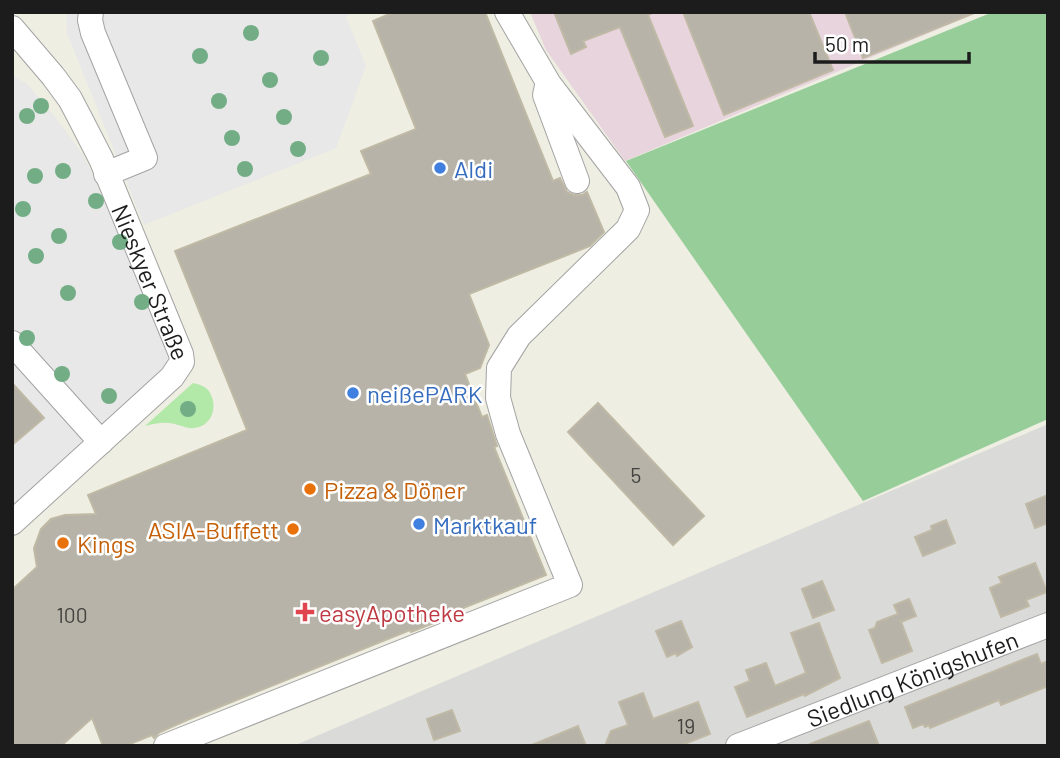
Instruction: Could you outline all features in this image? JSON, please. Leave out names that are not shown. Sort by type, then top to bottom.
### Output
[{"type":"street","name":"Nieskyer Straße","points":[[91,12],[93,33],[145,158],[106,174]]},
{"type":"street","points":[[166,746],[570,585],[509,434],[498,398],[499,368],[519,336],[628,229],[637,210],[628,187],[549,84],[508,12]]},
{"type":"street","name":"Nieskyer Straße","points":[[12,28],[70,99],[106,174],[182,362],[178,371],[12,523]]},
{"type":"street","points":[[549,84],[545,88],[545,95],[577,181]]},
{"type":"street","points":[[12,343],[101,442]]},
{"type":"street","name":"Siedlung Königshufen","points":[[738,746],[1048,625]]},
{"type":"shaded area","points":[[66,12],[355,12],[346,17],[366,66],[336,148],[144,225],[67,33]]},
{"type":"shaded area","points":[[530,12],[979,12],[625,161],[546,50]]},
{"type":"shaded area","points":[[12,75],[27,84],[85,158],[173,356],[167,375],[12,512],[12,445],[44,418],[12,383]]},
{"type":"shaded area","points":[[1048,424],[1048,746],[293,746]]},
{"type":"green space","points":[[993,12],[1048,12],[1048,419],[863,501],[626,161]]},
{"type":"green space","points":[[193,383],[210,392],[214,406],[208,421],[200,427],[192,428],[166,423],[145,426]]},
{"type":"building","name":"neißePARK","points":[[394,12],[485,12],[553,181],[560,178],[567,192],[574,195],[587,192],[604,232],[590,246],[469,294],[489,345],[480,368],[465,374],[482,417],[487,415],[497,446],[494,447],[546,575],[448,614],[449,617],[411,632],[410,630],[187,720],[160,732],[154,738],[152,735],[125,746],[103,746],[92,718],[61,746],[12,746],[12,590],[37,567],[34,548],[41,529],[51,519],[65,515],[96,514],[88,495],[247,430],[175,251],[371,174],[361,151],[416,129],[373,21]]},
{"type":"building","points":[[554,12],[654,12],[648,15],[693,126],[665,137],[620,27],[583,41],[586,47],[571,54]]},
{"type":"building","points":[[683,12],[809,12],[833,70],[724,115]]},
{"type":"building","points":[[845,12],[974,12],[974,13],[863,58]]},
{"type":"building","points":[[12,383],[44,418],[12,445]]},
{"type":"building","points":[[598,403],[704,516],[673,545],[568,432]]},
{"type":"building","points":[[1048,495],[1048,523],[1035,528],[1026,504]]},
{"type":"building","points":[[946,520],[955,543],[923,556],[915,537]]},
{"type":"building","points":[[1035,563],[1047,592],[1026,600],[1029,606],[1001,617],[990,588],[1002,583],[999,577]]},
{"type":"building","points":[[822,581],[834,610],[813,618],[802,589]]},
{"type":"building","points":[[909,599],[916,616],[901,622],[912,651],[882,663],[869,630],[875,628],[877,622],[898,614],[894,605]]},
{"type":"building","points":[[681,621],[692,647],[677,656],[676,653],[667,657],[656,631]]},
{"type":"building","points":[[819,623],[840,678],[805,696],[804,694],[747,717],[735,687],[750,681],[746,670],[766,663],[775,686],[806,673],[791,633]]},
{"type":"building","points":[[1037,654],[1041,664],[1048,661],[1048,686],[1001,705],[999,700],[930,728],[929,725],[925,727],[923,724],[913,728],[905,707]]},
{"type":"building","points":[[643,693],[653,719],[698,702],[710,734],[679,746],[605,746],[611,731],[628,725],[619,702]]},
{"type":"building","points":[[452,710],[460,731],[434,740],[427,719]]},
{"type":"building","points":[[869,721],[879,746],[810,746],[810,744]]},
{"type":"building","points":[[578,726],[586,746],[532,746],[532,745]]},
{"type":"place","name":"Aldi","points":[[440,168]]},
{"type":"place","name":"neißePARK","points":[[353,393]]},
{"type":"place","name":"Pizza & Döner","points":[[310,489]]},
{"type":"place","name":"Marktkauf","points":[[419,524]]},
{"type":"place","name":"ASIA-Buffett","points":[[293,529]]},
{"type":"place","name":"Kings","points":[[63,543]]},
{"type":"place","name":"easyApotheke","points":[[305,612]]}]
